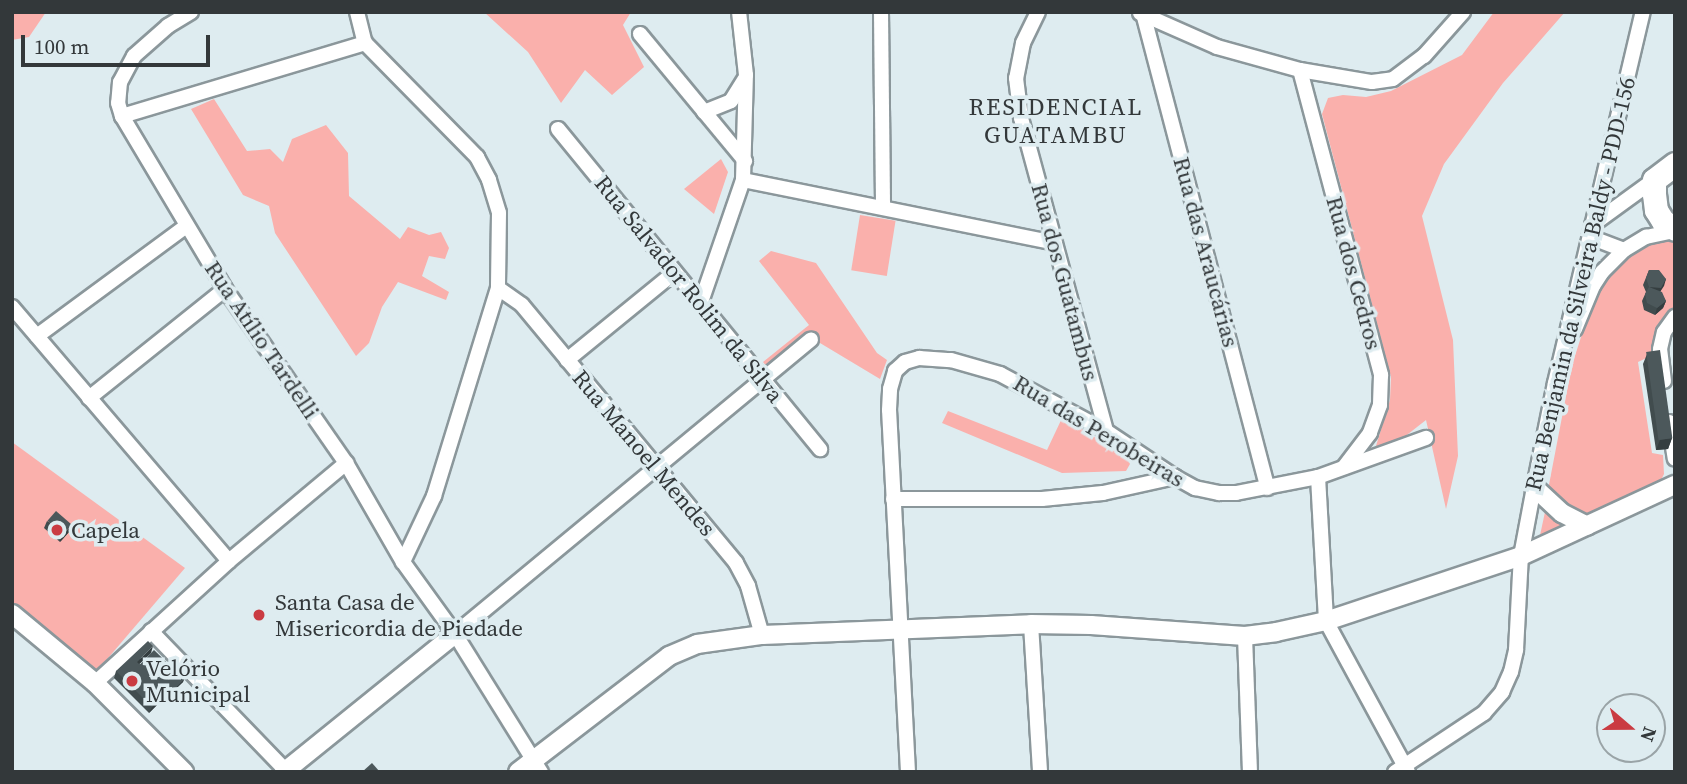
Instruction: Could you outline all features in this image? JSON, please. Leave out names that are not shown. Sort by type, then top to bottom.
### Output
[{"type":"main road","points":[[1675,164],[1654,180],[1656,210],[1663,223],[1675,230]]},
{"type":"street","points":[[191,12],[168,26],[134,56],[120,82],[118,103],[122,116],[365,43]]},
{"type":"street","points":[[357,12],[365,43],[477,157],[489,180],[499,213],[501,258],[498,288],[434,496],[403,562]]},
{"type":"street","points":[[701,302],[743,180],[746,75],[739,12]]},
{"type":"street","points":[[881,12],[883,206]]},
{"type":"street","name":"Rua dos Guatambus","points":[[1038,12],[1023,44],[1016,78],[1021,118],[1105,431]]},
{"type":"street","points":[[1141,15],[1217,47],[1300,69],[1372,82],[1393,79],[1424,56],[1464,12]]},
{"type":"street","name":"Rua Benjamin da Silveira Baldy - PDD-156","points":[[1403,770],[1483,713],[1502,692],[1516,650],[1521,556],[1534,486],[1555,383],[1643,12]]},
{"type":"street","name":"Rua das Araucárias","points":[[1141,15],[1268,488]]},
{"type":"street","points":[[639,34],[745,161]]},
{"type":"street","name":"Rua dos Cedros","points":[[1300,69],[1381,375],[1380,405],[1370,433],[1343,468]]},
{"type":"street","points":[[704,112],[731,101],[746,75]]},
{"type":"street","name":"Rua Atílio Tardelli","points":[[122,116],[225,289],[346,463],[403,562],[455,634],[538,766]]},
{"type":"street","name":"Rua Salvador Rolim da Silva","points":[[558,129],[820,449]]},
{"type":"street","points":[[743,180],[883,206],[1055,243]]},
{"type":"street","points":[[1624,250],[1591,231],[1654,180]]},
{"type":"street","points":[[37,336],[186,226]]},
{"type":"street","points":[[1555,383],[1580,317],[1602,272],[1624,250],[1646,237],[1675,230]]},
{"type":"street","points":[[567,360],[675,272]]},
{"type":"street","points":[[1580,276],[1602,272]]},
{"type":"street","name":"Rua Manoel Mendes","points":[[498,288],[522,305],[736,563],[748,586],[762,635]]},
{"type":"street","points":[[89,398],[225,289]]},
{"type":"street","points":[[12,307],[229,561]]},
{"type":"street","points":[[1675,317],[1664,332],[1660,349],[1675,459]]},
{"type":"street","points":[[151,631],[285,771],[811,339]]},
{"type":"street","name":"Rua das Perobeiras","points":[[893,499],[890,389],[895,371],[905,362],[919,358],[951,360],[988,370],[1031,389],[1105,431],[1175,477],[1195,488],[1219,494],[1268,488],[1318,477],[1426,438]]},
{"type":"street","points":[[94,683],[229,561],[346,463]]},
{"type":"street","points":[[908,772],[893,499],[1042,499],[1103,493],[1175,477]]},
{"type":"street","points":[[1318,477],[1326,621],[1403,770]]},
{"type":"street","points":[[518,772],[538,766],[669,656],[697,644],[762,635],[1031,624],[1245,636],[1326,621],[1521,556],[1675,485]]},
{"type":"street","points":[[1534,486],[1562,513],[1587,526]]},
{"type":"street","points":[[12,614],[94,683],[184,772]]},
{"type":"street","points":[[1031,624],[1040,772]]},
{"type":"street","points":[[1245,636],[1250,772]]},
{"type":"shaded area","points":[[12,12],[46,12],[29,37],[12,40]]},
{"type":"shaded area","points":[[484,12],[631,12],[623,25],[644,67],[612,95],[585,70],[561,103],[528,52]]},
{"type":"shaded area","points":[[1494,12],[1565,12],[1503,83],[1444,164],[1422,216],[1453,340],[1458,456],[1446,509],[1426,420],[1403,438],[1385,446],[1376,446],[1390,400],[1391,377],[1322,114],[1328,98],[1343,95],[1366,97],[1391,91],[1462,55]]},
{"type":"shaded area","points":[[214,99],[247,151],[270,149],[283,162],[292,139],[326,125],[348,153],[349,196],[400,239],[408,227],[429,235],[441,232],[449,248],[445,259],[429,256],[422,276],[449,292],[446,300],[398,282],[382,307],[369,343],[356,356],[275,233],[269,206],[243,195],[191,109]]},
{"type":"shaded area","points":[[721,159],[728,172],[714,214],[684,189]]},
{"type":"shaded area","points":[[860,215],[896,221],[887,276],[851,270]]},
{"type":"shaded area","points":[[1675,239],[1675,311],[1666,315],[1656,333],[1655,354],[1638,362],[1652,453],[1663,455],[1664,474],[1657,488],[1593,516],[1579,518],[1547,495],[1572,365],[1592,303],[1612,268],[1651,243]]},
{"type":"shaded area","points":[[771,251],[816,263],[877,353],[887,360],[880,379],[820,343],[776,378],[763,362],[809,325],[759,261]]},
{"type":"shaded area","points":[[948,411],[1047,450],[1063,416],[1127,458],[1130,464],[1126,471],[1062,473],[942,423]]},
{"type":"shaded area","points":[[12,442],[185,568],[97,671],[12,605]]},
{"type":"shaded area","points":[[1545,512],[1570,526],[1539,540]]},
{"type":"building","points":[[1649,270],[1659,270],[1666,279],[1661,288],[1649,287],[1646,278]]},
{"type":"building","points":[[1649,287],[1662,292],[1666,301],[1657,308],[1647,303],[1645,294]]},
{"type":"building","points":[[1660,350],[1672,438],[1659,440],[1646,352]]},
{"type":"building","points":[[56,511],[72,525],[63,535],[47,521]]},
{"type":"building","name":"Velório Municipal","points":[[148,641],[153,646],[137,662],[166,691],[152,707],[116,671]]},
{"type":"building","points":[[154,650],[184,679],[170,694],[139,665]]},
{"type":"building","points":[[372,763],[380,772],[362,772]]},
{"type":"place","name":"Capela","points":[[57,530]]},
{"type":"place","name":"Santa Casa de Misericordia de Piedade","points":[[259,615]]},
{"type":"place","name":"Velório Municipal","points":[[132,681]]},
{"type":"district","name":"RESIDENCIAL GUATAMBU","points":[[1056,121]]}]
